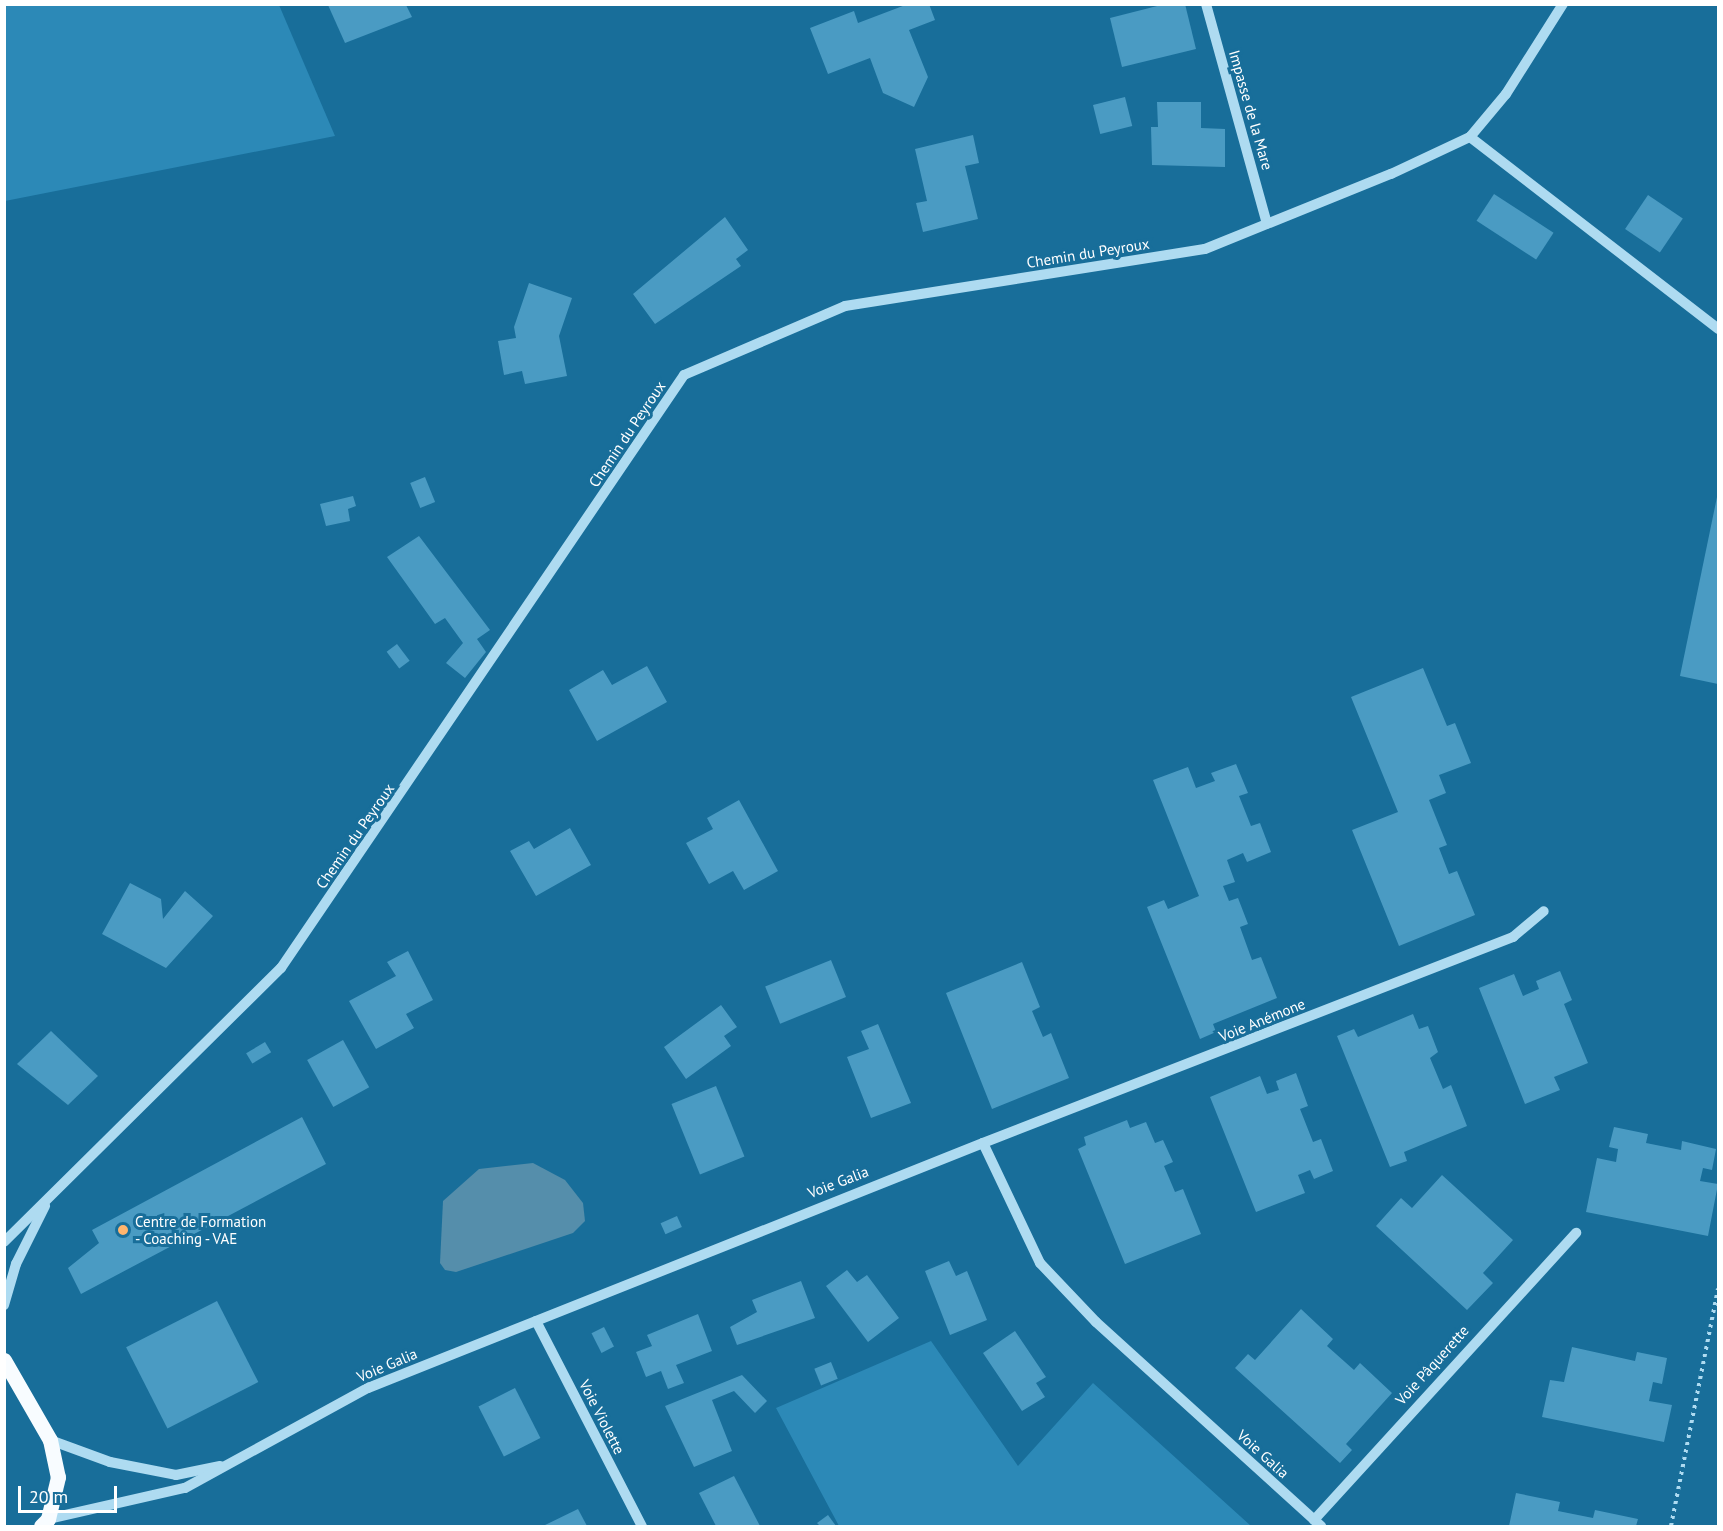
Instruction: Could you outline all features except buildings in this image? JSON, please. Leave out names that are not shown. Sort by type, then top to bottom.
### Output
[{"type":"main road","points":[[4,1360],[50,1440],[58,1478],[44,1523]]},
{"type":"street","name":"Impasse de la Mare","points":[[1206,4],[1267,224]]},
{"type":"street","name":"Chemin du Peyroux","points":[[4,1242],[280,968],[684,375],[845,306],[1205,249],[1267,224],[1470,137],[1506,94],[1563,4]]},
{"type":"street","points":[[1470,137],[1719,329]]},
{"type":"street","name":"Voie Anémone","points":[[983,1143],[1513,937],[1544,911]]},
{"type":"street","name":"Voie Galia","points":[[44,1523],[185,1488],[368,1388],[983,1143],[1040,1263],[1096,1322],[1317,1523]]},
{"type":"street","name":"Chemin du Peyroux","points":[[4,1305],[16,1264],[49,1198]]},
{"type":"street","name":"Voie Pâquerette","points":[[1317,1523],[1576,1233]]},
{"type":"street","name":"Voie Violette","points":[[536,1321],[642,1527]]},
{"type":"street","name":"Voie Galia","points":[[50,1440],[110,1462],[176,1475],[232,1463]]},
{"type":"path","points":[[1671,1527],[1719,1289]]},
{"type":"shaded area","points":[[5,4],[279,5],[335,136],[5,201]]},
{"type":"shaded area","points":[[533,1163],[565,1180],[583,1203],[585,1221],[573,1233],[456,1272],[445,1270],[440,1263],[443,1201],[479,1169]]},
{"type":"shaded area","points":[[931,1341],[1018,1466],[1093,1383],[1251,1526],[839,1526],[776,1408]]},
{"type":"place","name":"Centre de Formation - Coaching - VAE","points":[[123,1230]]}]
